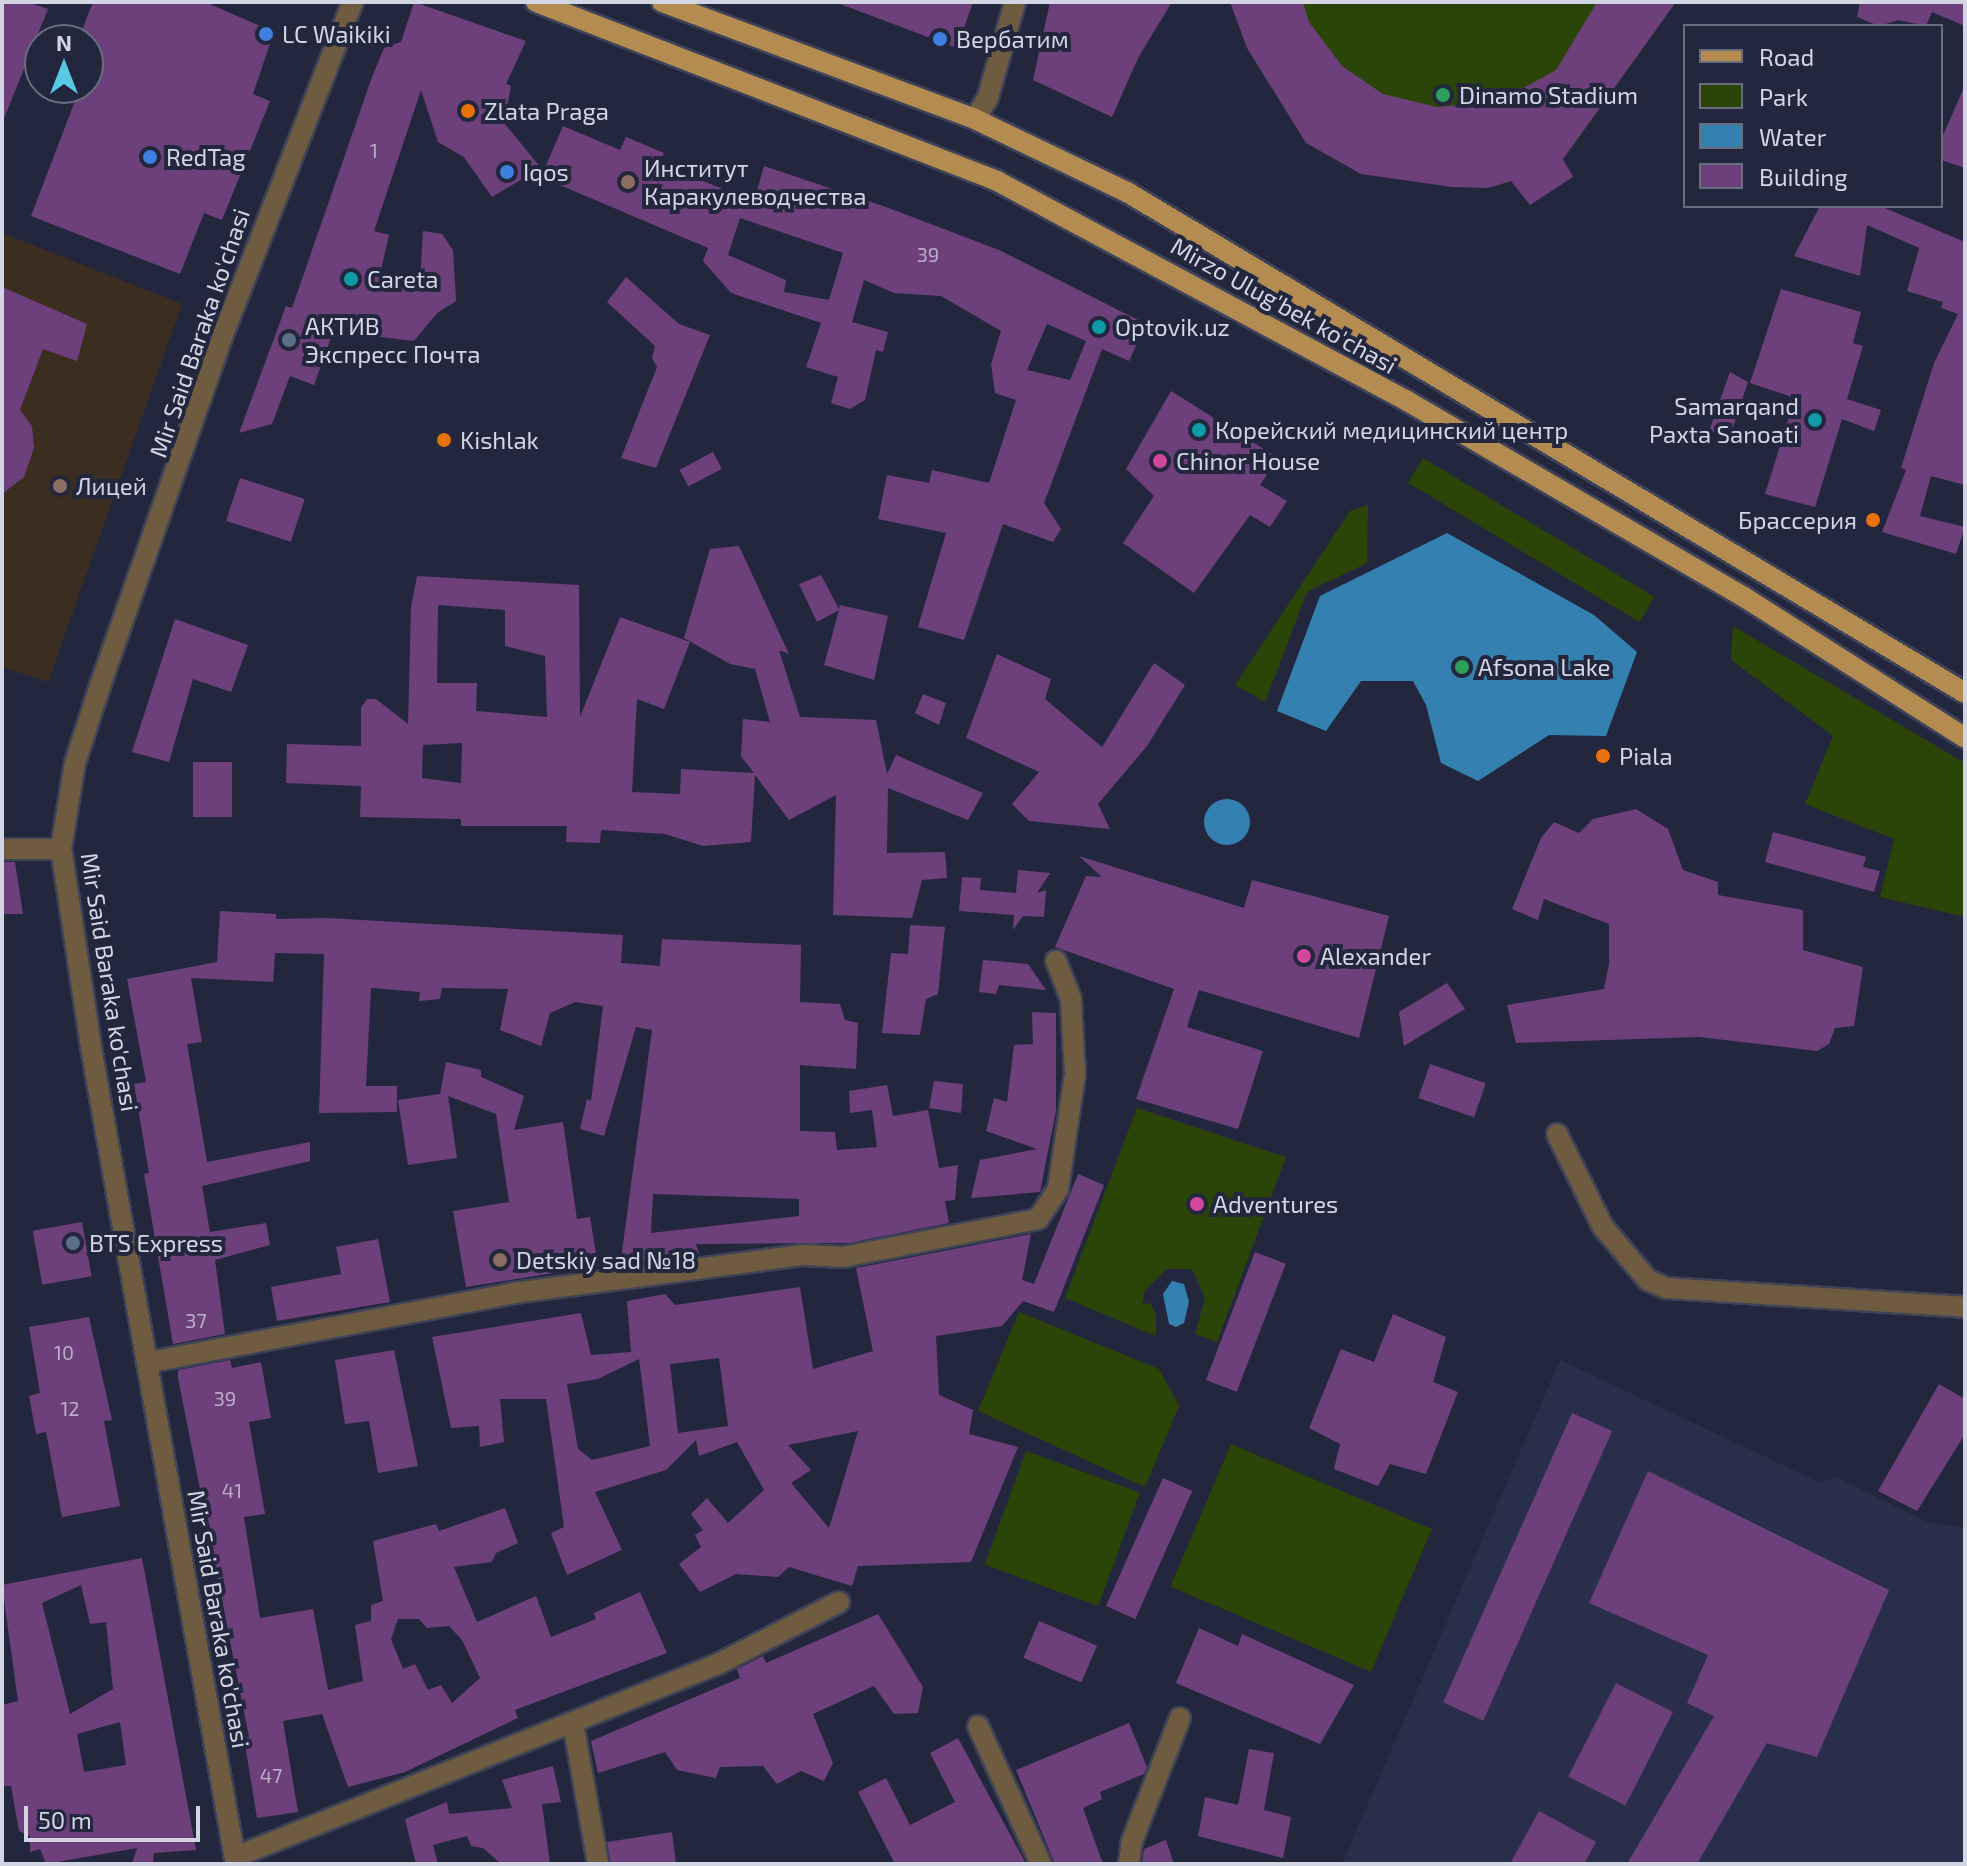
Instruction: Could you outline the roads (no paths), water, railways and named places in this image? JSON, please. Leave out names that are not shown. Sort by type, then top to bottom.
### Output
[{"type":"main road","name":"Mirzo Ulug'bek ko'chasi","points":[[536,2],[997,181],[1407,401],[1744,597],[1965,738]]},
{"type":"main road","name":"Mirzo Ulug'bek ko'chasi","points":[[662,2],[975,119],[1127,192],[1965,693]]},
{"type":"street","name":"Mir Said Baraka ko'chasi","points":[[235,1861],[150,1362],[92,1053],[61,849],[75,763],[101,683],[226,327],[353,2]]},
{"type":"street","points":[[975,119],[988,97],[1015,2]]},
{"type":"street","points":[[2,849],[61,849]]},
{"type":"street","points":[[150,1362],[514,1293],[803,1255],[843,1257],[1038,1219],[1058,1189],[1075,1074],[1071,999],[1056,961]]},
{"type":"street","points":[[1557,1134],[1603,1227],[1648,1280],[1666,1288],[1965,1307]]},
{"type":"street","points":[[235,1861],[718,1664],[839,1602]]},
{"type":"street","points":[[1129,1864],[1132,1841],[1180,1718]]},
{"type":"street","points":[[573,1723],[598,1864]]},
{"type":"street","points":[[978,1726],[1041,1864]]},
{"type":"water","name":"Afsona Lake","points":[[1447,533],[1594,615],[1637,652],[1606,736],[1549,735],[1478,781],[1441,763],[1426,705],[1413,681],[1361,681],[1326,731],[1277,711],[1320,596]]},
{"type":"water","points":[[1227,799],[1243,806],[1250,822],[1243,838],[1227,845],[1211,838],[1204,822],[1211,806]]},
{"type":"water","points":[[1172,1281],[1184,1284],[1189,1302],[1184,1323],[1176,1327],[1169,1324],[1163,1294]]},
{"type":"place","name":"LC Waikiki","points":[[266,34]]},
{"type":"place","name":"Вербатим","points":[[940,39]]},
{"type":"place","name":"Dinamo Stadium","points":[[1443,95]]},
{"type":"place","name":"Zlata Praga","points":[[468,111]]},
{"type":"place","name":"RedTag","points":[[150,157]]},
{"type":"place","name":"Iqos","points":[[507,172]]},
{"type":"place","name":"Институт Каракулеводчества","points":[[628,182]]},
{"type":"place","name":"Careta","points":[[351,279]]},
{"type":"place","name":"Optovik.uz","points":[[1099,327]]},
{"type":"place","name":"АКТИВ Экспресс Почта","points":[[289,340]]},
{"type":"place","name":"Samarqand Paxta Sanoati","points":[[1815,420]]},
{"type":"place","name":"Корейский медицинский центр","points":[[1199,430]]},
{"type":"place","name":"Kishlak","points":[[444,440]]},
{"type":"place","name":"Chinor House","points":[[1160,461]]},
{"type":"place","name":"Лицей","points":[[60,486]]},
{"type":"place","name":"Брассерия","points":[[1873,520]]},
{"type":"place","name":"Afsona Lake","points":[[1462,667]]},
{"type":"place","name":"Piala","points":[[1603,756]]},
{"type":"place","name":"Alexander","points":[[1304,956]]},
{"type":"place","name":"Adventures","points":[[1197,1204]]},
{"type":"place","name":"BTS Express","points":[[73,1243]]},
{"type":"place","name":"Detskiy sad №18","points":[[500,1260]]}]
